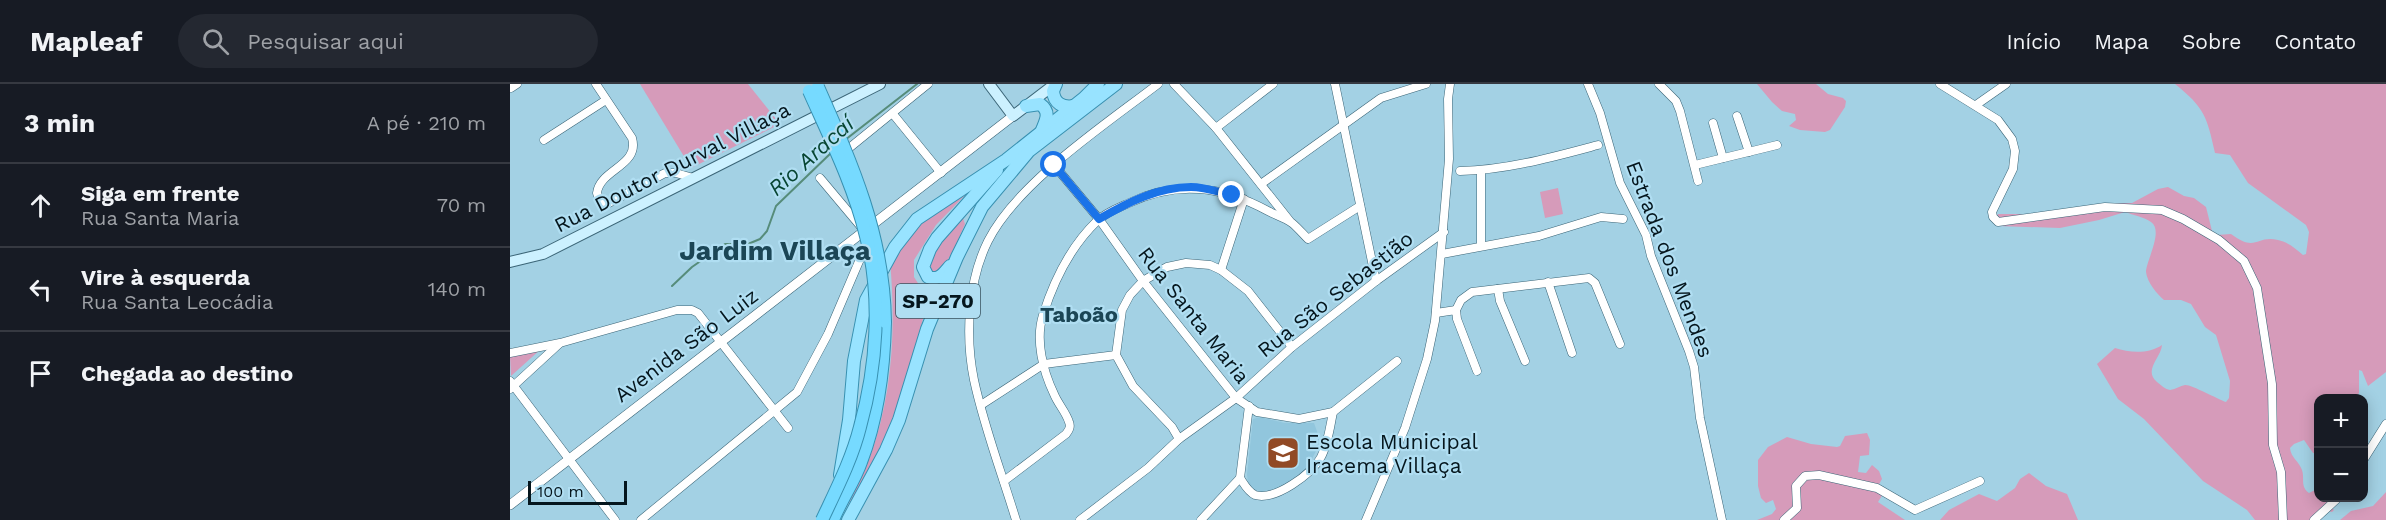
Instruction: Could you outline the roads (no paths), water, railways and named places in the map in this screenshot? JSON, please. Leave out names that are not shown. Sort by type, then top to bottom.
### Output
[{"type":"highway","name":"SP-270","points":[[812,87],[855,172],[872,221],[885,298],[882,372],[869,437],[860,464],[833,520]]},
{"type":"highway","name":"SP-270","points":[[812,87],[867,237],[875,286],[876,322],[860,427],[822,520]]},
{"type":"main road","name":"Rua Doutor Durval Villaça","points":[[510,262],[543,254],[880,84]]},
{"type":"main road","points":[[988,84],[1013,116]]},
{"type":"main road","points":[[1056,84],[1053,90],[1056,101],[1061,105],[1078,106]]},
{"type":"main road","name":"Avenida São Luiz","points":[[1013,116],[1056,84]]},
{"type":"main road","name":"SP-270","points":[[848,520],[886,450],[899,420],[927,329],[957,257],[982,207],[1029,151],[1078,106],[1098,84]]},
{"type":"main road","name":"SP-270","points":[[838,485],[849,420],[854,361],[866,300],[894,247],[917,219],[1006,160],[1041,131],[1116,84]]},
{"type":"main road","points":[[1026,106],[1040,104],[1046,110],[1047,116],[1041,131]]},
{"type":"main road","points":[[957,257],[939,278],[928,277],[925,273],[923,267],[925,259],[938,238],[1006,160]]},
{"type":"street","points":[[596,84],[632,138],[634,148],[626,161],[600,182],[597,193],[600,201],[609,202],[665,173],[676,173],[693,178]]},
{"type":"street","points":[[838,157],[928,84]]},
{"type":"street","points":[[1016,520],[974,379],[969,331],[980,260],[989,239],[1010,208],[1054,165],[1158,84]]},
{"type":"street","points":[[1174,84],[1216,128],[1292,223],[1308,239],[1360,206]]},
{"type":"street","points":[[1216,128],[1273,84]]},
{"type":"street","points":[[1335,84],[1342,127],[1376,281]]},
{"type":"street","points":[[1262,184],[1381,98],[1426,84]]},
{"type":"street","points":[[1366,520],[1409,417],[1427,359],[1436,314],[1449,159],[1450,84]]},
{"type":"street","name":"Estrada dos Mendes","points":[[1588,84],[1600,113],[1620,183],[1646,236],[1654,264],[1694,367],[1700,418],[1722,520]]},
{"type":"street","points":[[1659,84],[1676,100],[1698,181]]},
{"type":"street","points":[[1940,84],[1976,105],[2005,127],[2015,151],[2013,169],[1992,212],[1998,222],[2105,207],[2162,210],[2218,240],[2244,261],[2257,288],[2272,384],[2273,445],[2281,472],[2283,520]]},
{"type":"street","points":[[1976,105],[2006,84]]},
{"type":"street","points":[[544,140],[606,100]]},
{"type":"street","points":[[893,114],[941,173]]},
{"type":"street","name":"Avenida São Luiz","points":[[510,505],[1013,116]]},
{"type":"street","points":[[1737,116],[1749,152]]},
{"type":"street","points":[[1713,123],[1723,158]]},
{"type":"street","points":[[1460,171],[1481,171],[1532,162],[1598,145]]},
{"type":"street","points":[[1695,165],[1777,145]]},
{"type":"street","name":"Rua Santa Maria","points":[[1054,165],[1099,219],[1143,281],[1236,398],[1257,412],[1288,419],[1334,412],[1397,361]]},
{"type":"street","points":[[1481,171],[1481,246]]},
{"type":"street","points":[[820,178],[865,232]]},
{"type":"street","points":[[1004,480],[1070,429],[1070,423],[1054,394],[1044,364],[1040,342],[1042,317],[1056,280],[1075,246],[1099,219],[1138,198],[1161,191],[1191,187],[1244,199],[1292,223]]},
{"type":"street","points":[[1221,270],[1244,199]]},
{"type":"street","points":[[1442,254],[1539,236],[1601,217],[1623,219]]},
{"type":"street","points":[[641,520],[797,392],[828,334],[876,223]]},
{"type":"street","name":"Rua São Sebastião","points":[[1080,520],[1148,468],[1179,439],[1236,398],[1292,346],[1444,232]]},
{"type":"street","points":[[1179,439],[1172,427],[1133,386],[1116,355],[1122,310],[1130,295],[1143,281],[1167,267],[1186,263],[1210,265],[1221,270],[1248,291],[1292,346]]},
{"type":"street","points":[[1477,371],[1457,319],[1456,310],[1461,300],[1473,292],[1586,277],[1592,279],[1620,344]]},
{"type":"street","points":[[1548,282],[1572,353]]},
{"type":"street","points":[[1498,289],[1500,301],[1526,361]]},
{"type":"street","points":[[510,353],[560,343],[684,309],[698,314],[788,428]]},
{"type":"street","points":[[1436,314],[1456,310]]},
{"type":"street","points":[[560,343],[511,385],[615,520]]},
{"type":"street","points":[[981,405],[1044,364],[1116,355]]},
{"type":"street","points":[[1201,520],[1240,478],[1249,406]]},
{"type":"street","points":[[1240,478],[1247,489],[1258,495],[1273,494],[1289,486],[1317,464],[1322,455],[1334,412]]},
{"type":"street","points":[[2368,453],[2386,424]]},
{"type":"street","points":[[1784,520],[1797,508],[1796,486],[1804,476],[1819,475],[1877,488],[1915,510],[1980,481]]},
{"type":"street","points":[[2314,520],[2334,502]]},
{"type":"waterway","name":"Rio Aracaí","points":[[845,140],[917,84]]},
{"type":"waterway","name":"Rio Aracaí","points":[[672,286],[692,267],[725,244],[748,244],[760,239],[767,231],[776,206],[832,152]]},
{"type":"place","name":"Escola Municipal Iracema Villaça","points":[[1283,453]]},
{"type":"district","name":"Jardim Villaça","points":[[775,251]]},
{"type":"district","name":"Taboão","points":[[1079,314]]}]
